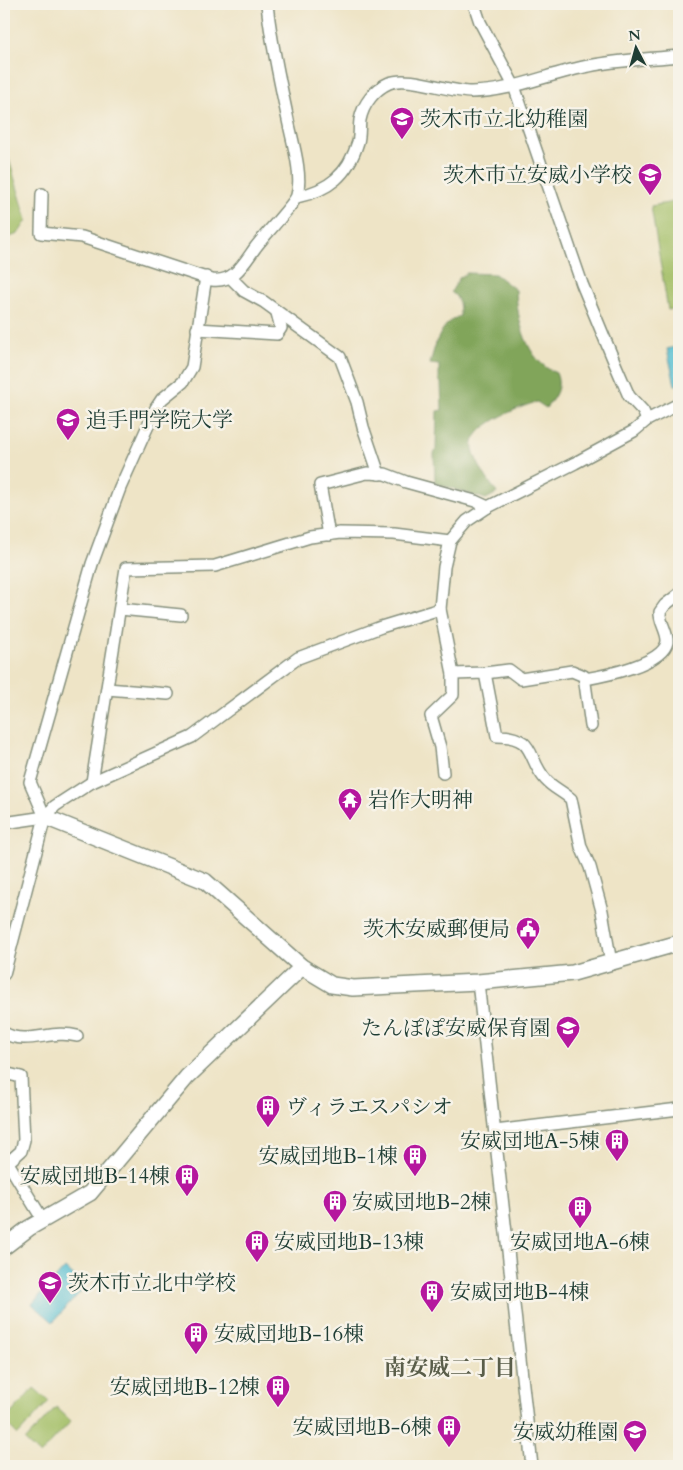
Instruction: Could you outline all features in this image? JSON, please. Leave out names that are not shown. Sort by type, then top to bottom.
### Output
[{"type":"street","points":[[42,194],[41,233],[82,237],[218,280],[230,277],[240,269],[265,234],[297,197],[299,187],[294,152],[270,36],[267,4]]},
{"type":"street","points":[[474,4],[480,22],[514,86],[582,284],[630,396],[644,411],[647,420]]},
{"type":"street","points":[[297,197],[316,193],[335,181],[354,152],[358,140],[360,120],[366,103],[380,88],[390,83],[400,81],[444,86],[470,92],[514,86],[590,66],[679,56]]},
{"type":"street","points":[[45,817],[30,782],[92,564],[120,488],[156,408],[162,399],[183,382],[192,367],[206,277]]},
{"type":"street","points":[[230,277],[244,291],[340,357],[357,402],[363,427],[379,474]]},
{"type":"street","points":[[197,329],[276,334],[281,328],[277,313]]},
{"type":"street","points":[[443,773],[440,747],[431,716],[453,695],[453,674],[440,609],[444,567],[450,541],[467,521],[488,507],[634,431],[647,420],[679,404]]},
{"type":"street","points":[[329,535],[320,485],[367,474],[379,474],[441,493],[475,501],[488,507]]},
{"type":"street","points":[[92,782],[126,568],[215,566],[310,537],[329,535],[394,534],[450,541]]},
{"type":"street","points":[[585,679],[622,672],[648,660],[664,648],[667,641],[660,612],[665,605],[679,594]]},
{"type":"street","points":[[120,609],[181,616]]},
{"type":"street","points":[[4,974],[45,817],[55,806],[92,782],[192,737],[298,658],[381,627],[440,609]]},
{"type":"street","points":[[453,674],[509,670],[521,679],[572,671],[584,676],[591,726]]},
{"type":"street","points":[[485,673],[498,736],[513,736],[520,740],[545,780],[571,799],[581,847],[590,867],[602,911],[611,963]]},
{"type":"street","points":[[107,689],[168,694]]},
{"type":"street","points":[[4,823],[45,817],[205,881],[302,966],[332,985],[353,988],[478,982],[573,973],[679,943]]},
{"type":"street","points":[[4,1247],[44,1220],[90,1193],[187,1077],[302,966]]},
{"type":"street","points":[[478,982],[532,1466]]},
{"type":"street","points":[[4,1033],[16,1040],[65,1033],[77,1036]]},
{"type":"street","points":[[4,1073],[21,1077],[24,1140],[21,1151],[6,1165],[44,1220]]},
{"type":"street","points":[[495,1131],[679,1110]]},
{"type":"green space","points":[[4,143],[27,220],[18,234],[4,239]]},
{"type":"green space","points":[[679,201],[679,308],[668,310],[651,206]]},
{"type":"green space","points":[[467,273],[495,274],[516,290],[518,314],[530,349],[537,359],[556,373],[558,378],[555,396],[546,408],[537,402],[519,408],[486,426],[473,441],[473,449],[477,461],[497,493],[486,499],[435,483],[434,453],[436,450],[437,411],[442,410],[441,383],[439,380],[439,365],[430,364],[436,342],[443,329],[453,319],[460,316],[458,300],[451,292],[460,277]]},
{"type":"green space","points":[[34,1388],[49,1401],[18,1435],[4,1421]]},
{"type":"green space","points":[[56,1407],[71,1421],[40,1455],[25,1441]]},
{"type":"water","points":[[679,346],[679,385],[675,385],[667,349]]},
{"type":"water","points":[[65,1268],[85,1287],[53,1322],[32,1304]]},
{"type":"place","name":"茨木市立北幼稚園","points":[[402,140]]},
{"type":"place","name":"茨木市立安威小学校","points":[[650,196]]},
{"type":"place","name":"追手門学院大学","points":[[68,441]]},
{"type":"place","name":"岩作大明神","points":[[350,821]]},
{"type":"place","name":"茨木安威郵便局","points":[[528,950]]},
{"type":"place","name":"たんぽぽ安威保育園","points":[[568,1049]]},
{"type":"place","name":"ヴィラエスパシオ","points":[[268,1128]]},
{"type":"place","name":"安威団地A-5棟","points":[[617,1162]]},
{"type":"place","name":"安威団地B-1棟","points":[[415,1177]]},
{"type":"place","name":"安威団地B-14棟","points":[[187,1197]]},
{"type":"place","name":"安威団地B-2棟","points":[[335,1223]]},
{"type":"place","name":"安威団地A-6棟","points":[[580,1229]]},
{"type":"place","name":"安威団地B-13棟","points":[[257,1263]]},
{"type":"place","name":"茨木市立北中学校","points":[[50,1304]]},
{"type":"place","name":"安威団地B-4棟","points":[[432,1313]]},
{"type":"place","name":"安威団地B-16棟","points":[[196,1355]]},
{"type":"place","name":"安威団地B-12棟","points":[[278,1408]]},
{"type":"place","name":"安威団地B-6棟","points":[[449,1448]]},
{"type":"place","name":"安威幼稚園","points":[[635,1453]]},
{"type":"district","name":"南安威二丁目","points":[[450,1367]]}]
